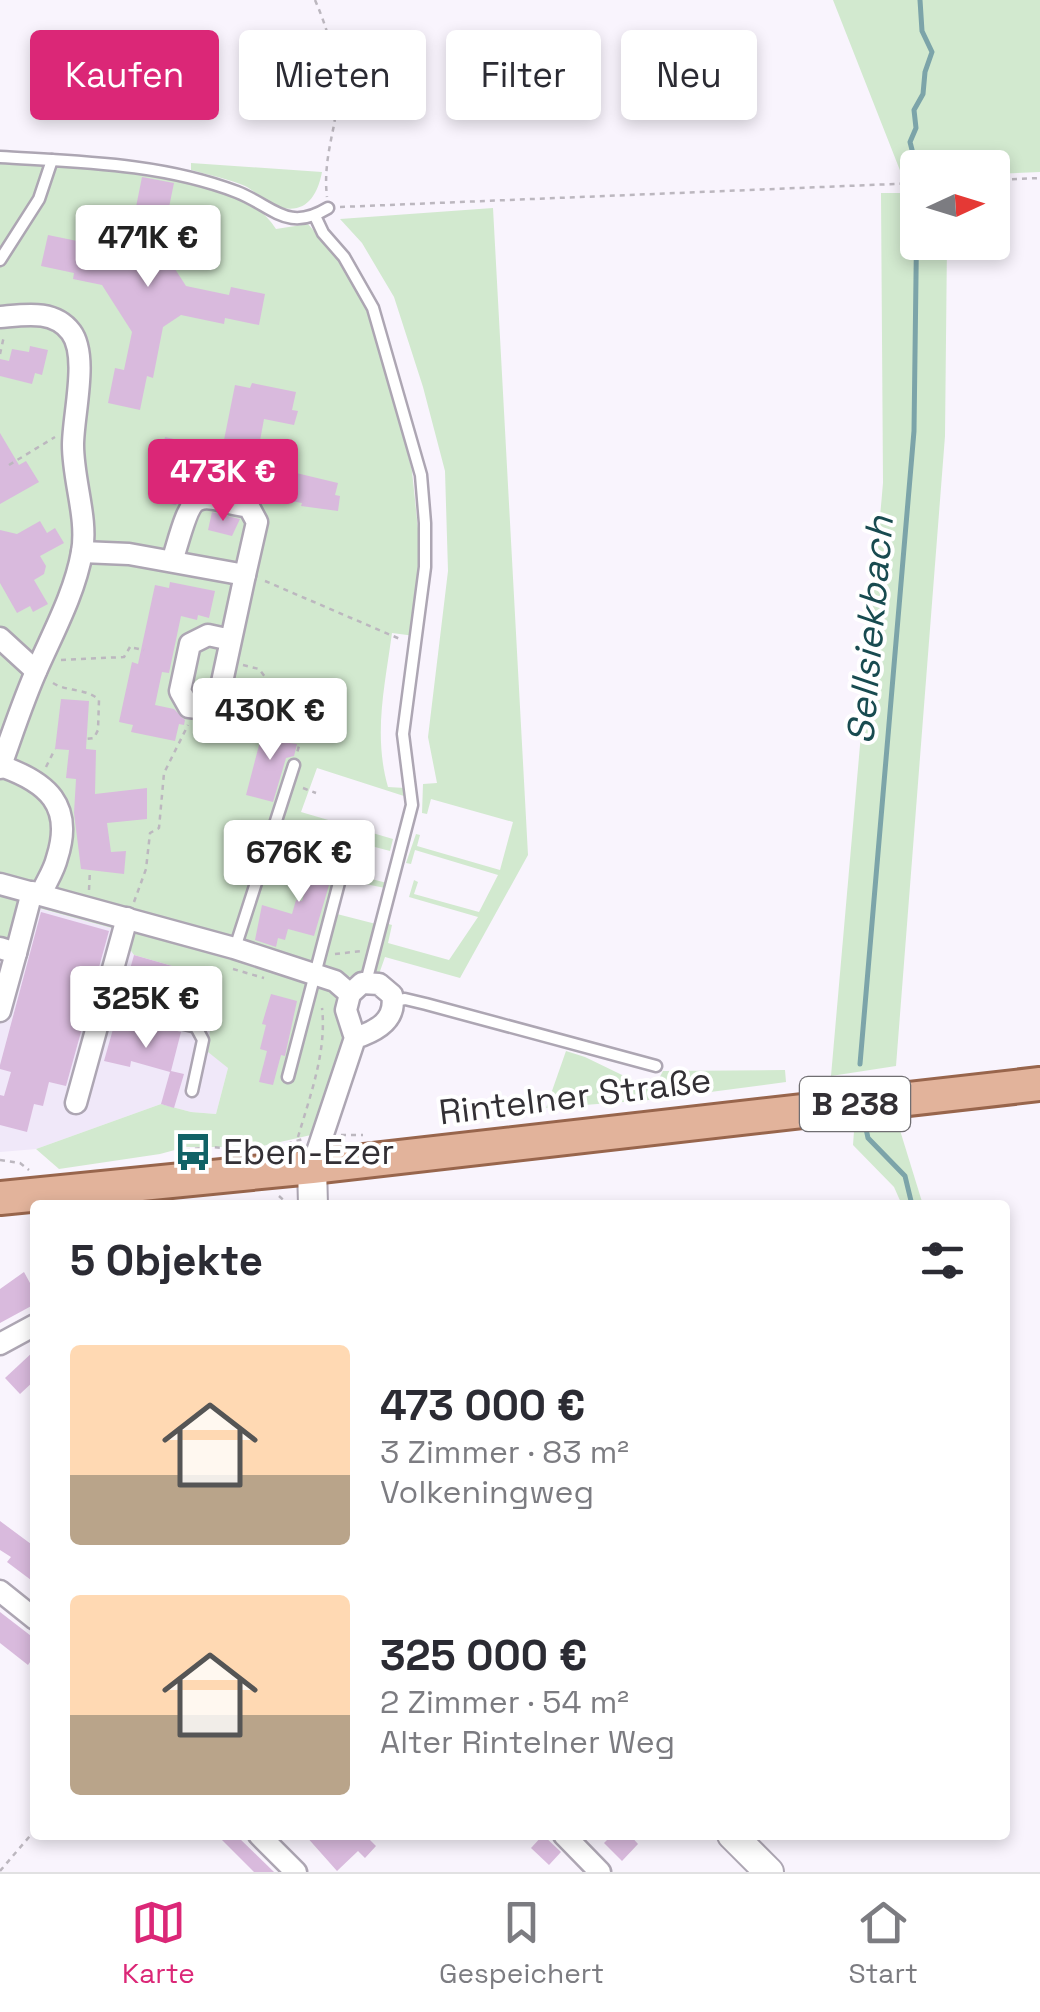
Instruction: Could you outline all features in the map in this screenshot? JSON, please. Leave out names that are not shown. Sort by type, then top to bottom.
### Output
[{"type":"main road","name":"Rintelner Straße","points":[[0,1198],[305,1153],[1040,1084]]},
{"type":"main road","points":[[297,1200],[305,1153]]},
{"type":"main road","points":[[737,1840],[769,1872]]},
{"type":"street","points":[[0,318],[32,314],[54,318],[74,336],[79,363],[74,431],[76,481],[83,522],[82,552],[62,614],[0,767],[38,781],[57,805],[62,825],[57,860],[8,950],[0,1010]]},
{"type":"street","points":[[172,561],[190,506],[198,500],[208,498],[250,507],[256,514],[257,522],[229,650],[216,702],[206,709],[194,710],[184,702],[180,691],[190,644],[208,635],[229,650]]},
{"type":"street","points":[[82,552],[172,561],[245,576]]},
{"type":"street","points":[[0,638],[36,672]]},
{"type":"street","points":[[0,884],[127,918],[312,982],[387,988],[394,1001],[392,1014],[384,1024],[356,1038],[305,1153]]},
{"type":"street","points":[[76,1102],[127,918]]},
{"type":"street","points":[[356,1038],[346,1010],[365,987]]},
{"type":"street","points":[[0,1344],[30,1328]]},
{"type":"street","points":[[0,1591],[30,1615]]},
{"type":"street","points":[[264,1840],[296,1872]]},
{"type":"street","points":[[569,1840],[600,1872]]},
{"type":"lane","points":[[0,157],[142,168],[193,178],[240,193],[292,220],[315,216],[328,208]]},
{"type":"lane","points":[[0,260],[38,199],[52,160]]},
{"type":"lane","points":[[315,216],[323,233],[344,256],[373,308],[421,475],[425,567],[403,734],[412,804],[365,987]]},
{"type":"lane","points":[[229,955],[294,765]]},
{"type":"lane","points":[[288,1077],[346,856]]},
{"type":"lane","points":[[394,1001],[405,999],[426,1004],[656,1066]]},
{"type":"lane","points":[[104,1002],[196,1027],[203,1040],[192,1091]]},
{"type":"path","points":[[315,0],[328,31],[337,88],[326,172],[328,208],[900,184]]},
{"type":"path","points":[[1010,179],[1040,178]]},
{"type":"path","points":[[9,466],[66,430],[74,431]]},
{"type":"path","points":[[245,576],[392,637],[416,641]]},
{"type":"path","points":[[36,672],[64,659],[124,657],[132,648],[144,650]]},
{"type":"path","points":[[229,650],[259,669],[304,728],[294,765]]},
{"type":"path","points":[[36,672],[60,687],[92,693],[99,700],[98,730],[94,738],[86,739]]},
{"type":"path","points":[[127,918],[146,870],[150,833],[159,828],[164,773],[194,710]]},
{"type":"path","points":[[38,781],[55,749]]},
{"type":"path","points":[[88,896],[90,870]]},
{"type":"path","points":[[229,955],[236,971],[273,981]]},
{"type":"path","points":[[305,1153],[324,1024],[320,993],[312,982]]},
{"type":"path","points":[[185,1150],[240,1150]]},
{"type":"path","points":[[0,1872],[30,1836]]},
{"type":"shaded area","points":[[23,904],[115,929],[134,955],[200,974],[212,1007],[208,1029],[228,1068],[216,1114],[161,1104],[36,1149],[0,1152],[0,956]]},
{"type":"green space","points":[[833,0],[1040,0],[1040,172],[1010,173],[1010,150],[900,150],[900,170]]},
{"type":"green space","points":[[0,163],[107,169],[189,181],[255,207],[276,229],[308,224],[339,260],[369,312],[412,471],[420,548],[415,636],[392,633],[382,710],[381,748],[388,787],[405,788],[407,797],[317,768],[301,812],[393,839],[390,851],[356,842],[348,873],[387,883],[385,888],[346,880],[337,914],[376,924],[361,975],[348,977],[342,1005],[347,1034],[311,1135],[258,1147],[186,1147],[59,1169],[36,1149],[161,1104],[216,1114],[228,1068],[208,1052],[212,1008],[192,1003],[200,974],[134,955],[115,929],[24,904],[6,957],[0,956]]},
{"type":"green space","points":[[191,163],[322,172],[312,198],[292,209],[268,202],[239,184],[191,170]]},
{"type":"green space","points":[[881,193],[900,193],[900,260],[947,260],[945,436],[896,1066],[831,1076],[883,483]]},
{"type":"green space","points":[[493,208],[528,855],[460,978],[385,957],[379,974],[373,972],[385,923],[392,925],[388,943],[449,960],[478,917],[409,897],[414,880],[418,882],[414,894],[479,912],[498,875],[415,850],[411,864],[406,863],[416,834],[420,835],[417,846],[500,870],[513,822],[431,799],[427,814],[422,813],[423,784],[437,783],[428,737],[448,571],[445,471],[394,297],[362,243],[340,219]]},
{"type":"green space","points":[[566,1051],[653,1090],[663,1071],[785,1070],[786,1082],[649,1100],[546,1108]]},
{"type":"green space","points":[[899,1127],[921,1200],[900,1200],[894,1187],[853,1145],[854,1131]]},
{"type":"building","points":[[142,177],[174,183],[168,212],[174,213],[166,255],[186,286],[229,295],[231,287],[265,294],[259,325],[225,318],[224,324],[181,315],[163,327],[153,378],[147,376],[140,410],[108,403],[115,368],[124,370],[132,332],[102,285],[73,279],[74,273],[41,266],[48,235],[82,242],[80,250],[119,258],[137,247],[144,209],[136,207]]},
{"type":"building","points":[[30,346],[48,350],[42,375],[35,373],[32,384],[0,376],[0,359],[9,361],[12,349],[29,352]]},
{"type":"building","points":[[252,383],[296,392],[292,410],[298,411],[294,425],[264,419],[257,457],[285,462],[284,466],[292,468],[292,472],[338,483],[338,511],[301,506],[302,503],[280,499],[281,495],[247,489],[232,491],[218,486],[219,482],[184,476],[176,505],[148,495],[157,451],[162,452],[165,437],[222,450],[235,385],[250,388]]},
{"type":"building","points":[[0,433],[19,465],[26,461],[39,482],[0,504]]},
{"type":"building","points":[[212,512],[240,519],[232,536],[208,530]]},
{"type":"building","points":[[40,521],[47,533],[55,528],[64,543],[40,556],[46,566],[44,574],[34,580],[48,604],[33,612],[30,606],[17,613],[0,583],[0,530],[17,534]]},
{"type":"building","points":[[170,582],[215,591],[209,618],[181,616],[169,673],[162,672],[155,705],[174,709],[185,720],[184,725],[179,724],[175,741],[131,732],[133,725],[119,722],[132,662],[138,664],[155,585],[169,588]]},
{"type":"building","points":[[61,699],[89,701],[86,749],[96,750],[95,794],[147,788],[147,819],[107,823],[111,852],[126,851],[124,874],[81,869],[74,813],[76,779],[66,778],[69,750],[55,749]]},
{"type":"building","points":[[264,726],[293,733],[290,743],[297,744],[294,756],[286,758],[273,802],[246,795]]},
{"type":"building","points":[[321,842],[335,846],[325,884],[329,885],[314,936],[288,929],[285,940],[278,938],[276,947],[255,940],[262,905],[292,914],[296,900],[302,901]]},
{"type":"building","points":[[41,912],[109,931],[66,1086],[49,1082],[43,1106],[34,1104],[27,1132],[0,1125],[0,1095],[4,1096],[11,1072],[0,1069],[0,1065]]},
{"type":"building","points":[[134,955],[200,974],[188,1016],[122,998]]},
{"type":"building","points":[[271,994],[297,1001],[285,1056],[281,1055],[273,1085],[259,1082],[267,1051],[260,1049],[266,1025],[262,1024]]},
{"type":"building","points":[[117,1015],[181,1032],[171,1071],[184,1074],[174,1108],[161,1104],[170,1072],[131,1061],[130,1067],[104,1061]]},
{"type":"building","points":[[24,1272],[30,1283],[30,1307],[0,1323],[0,1289]]},
{"type":"building","points":[[30,1355],[30,1385],[20,1394],[5,1378]]},
{"type":"building","points":[[0,1521],[30,1543],[30,1579],[7,1562],[11,1557],[0,1550]]},
{"type":"building","points":[[0,1612],[30,1635],[28,1665],[0,1643]]},
{"type":"building","points":[[222,1840],[241,1840],[274,1872],[254,1872]]},
{"type":"building","points":[[309,1840],[370,1840],[376,1846],[365,1858],[358,1851],[337,1871]]},
{"type":"building","points":[[538,1840],[548,1840],[561,1852],[549,1865],[531,1848]]},
{"type":"building","points":[[634,1840],[638,1844],[622,1861],[604,1843]]},
{"type":"waterway","name":"Sellsiekbach","points":[[912,150],[914,110],[923,94],[932,52],[922,31],[920,0]]},
{"type":"waterway","name":"Sellsiekbach","points":[[860,1064],[914,431],[916,260]]},
{"type":"waterway","name":"Sellsiekbach","points":[[865,1124],[868,1138],[905,1176],[911,1200]]},
{"type":"place","name":"Eben-Ezer","points":[[193,1152]]}]
